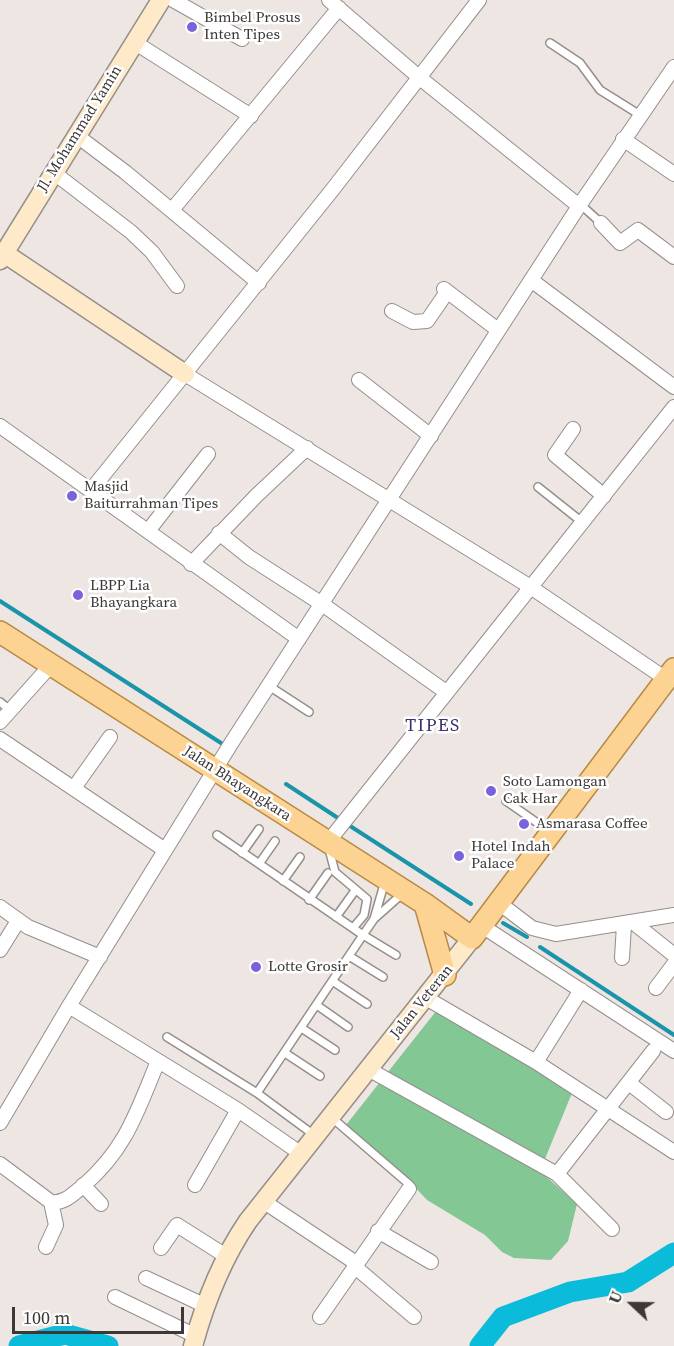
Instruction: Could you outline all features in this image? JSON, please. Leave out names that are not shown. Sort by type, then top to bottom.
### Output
[{"type":"main road","name":"Jalan Bhayangkara","points":[[0,632],[330,840],[404,892],[477,932]]},
{"type":"main road","name":"Jalan Veteran","points":[[477,932],[671,678]]},
{"type":"main road","points":[[425,904],[445,975]]},
{"type":"street","name":"Jl. Mohammad Yamin","points":[[3,252],[161,0]]},
{"type":"street","points":[[173,0],[242,39]]},
{"type":"street","points":[[92,489],[259,283],[479,0]]},
{"type":"street","points":[[172,210],[251,116],[334,4],[420,78],[580,205]]},
{"type":"street","points":[[134,42],[251,116]]},
{"type":"street","points":[[0,1123],[215,769],[498,330],[623,139],[674,67]]},
{"type":"street","points":[[76,135],[172,210],[259,283]]},
{"type":"street","points":[[623,139],[674,174]]},
{"type":"street","points":[[53,172],[131,232],[152,252],[177,286]]},
{"type":"street","points":[[601,223],[620,243],[638,230],[674,257]]},
{"type":"street","points":[[3,252],[185,374],[390,499],[671,678]]},
{"type":"street","points":[[531,280],[674,387]]},
{"type":"street","points":[[392,311],[413,322],[427,321],[446,291],[498,330]]},
{"type":"street","points":[[359,380],[431,436]]},
{"type":"street","points":[[330,840],[529,586],[674,407]]},
{"type":"street","points":[[0,426],[92,489],[191,564],[299,639]]},
{"type":"street","points":[[573,429],[555,455],[604,496]]},
{"type":"street","points":[[191,564],[219,533],[307,448]]},
{"type":"street","points":[[148,531],[208,454]]},
{"type":"street","points":[[219,533],[249,558],[322,604],[446,692]]},
{"type":"street","points":[[0,722],[5,706],[51,665]]},
{"type":"street","points":[[74,788],[110,737]]},
{"type":"street","points":[[0,739],[165,850]]},
{"type":"street","points":[[499,903],[537,931],[564,934],[674,915]]},
{"type":"street","points":[[0,908],[18,921],[100,957]]},
{"type":"street","points":[[0,950],[18,921]]},
{"type":"street","points":[[629,924],[674,955]]},
{"type":"street","points":[[622,958],[629,924]]},
{"type":"street","points":[[520,950],[537,931]]},
{"type":"street","points":[[477,932],[520,950],[674,1051]]},
{"type":"street","name":"Jalan Veteran","points":[[194,1341],[226,1256],[263,1201],[477,932]]},
{"type":"street","points":[[656,988],[674,964]]},
{"type":"street","points":[[536,1062],[581,990]]},
{"type":"street","points":[[426,998],[536,1062],[674,1152]]},
{"type":"street","points":[[69,1006],[238,1110],[300,1153]]},
{"type":"street","points":[[557,1174],[653,1051]]},
{"type":"street","points":[[51,1202],[68,1198],[109,1161],[126,1136],[158,1061]]},
{"type":"street","points":[[368,1070],[557,1174],[612,1229]]},
{"type":"street","points":[[629,1083],[666,1112]]},
{"type":"street","points":[[195,1185],[238,1110]]},
{"type":"street","points":[[0,1164],[51,1202],[56,1225],[46,1247]]},
{"type":"street","points":[[84,1185],[101,1204]]},
{"type":"street","points":[[320,1317],[409,1189]]},
{"type":"street","points":[[263,1201],[355,1264],[414,1317]]},
{"type":"street","points":[[161,1248],[177,1225],[226,1256]]},
{"type":"street","points":[[378,1231],[430,1262]]},
{"type":"street","points":[[146,1278],[206,1306]]},
{"type":"street","points":[[115,1297],[194,1341]]},
{"type":"lane","points":[[550,43],[580,63],[600,90],[640,115]]},
{"type":"lane","points":[[580,205],[601,223]]},
{"type":"lane","points":[[538,487],[582,522]]},
{"type":"lane","points":[[269,686],[309,712]]},
{"type":"lane","points":[[506,801],[551,833]]},
{"type":"lane","points":[[243,853],[260,829]]},
{"type":"lane","points":[[217,834],[309,900],[396,955]]},
{"type":"lane","points":[[330,840],[335,872],[367,899],[364,915],[353,928]]},
{"type":"lane","points":[[259,864],[275,841]]},
{"type":"lane","points":[[283,881],[300,857]]},
{"type":"lane","points":[[309,900],[328,873]]},
{"type":"lane","points":[[374,919],[385,879]]},
{"type":"lane","points":[[336,917],[354,892]]},
{"type":"lane","points":[[257,1093],[303,1029],[374,919],[404,892]]},
{"type":"lane","points":[[349,956],[382,977]]},
{"type":"lane","points":[[334,982],[367,1004]]},
{"type":"lane","points":[[318,1006],[348,1027]]},
{"type":"lane","points":[[303,1029],[335,1050]]},
{"type":"lane","points":[[167,1037],[257,1093],[314,1135]]},
{"type":"lane","points":[[285,1053],[320,1076]]},
{"type":"lane","points":[[329,1116],[410,1185],[409,1189]]},
{"type":"green space","points":[[437,1010],[572,1093],[540,1171],[577,1204],[568,1241],[551,1260],[514,1258],[502,1252],[485,1235],[427,1200],[396,1167],[346,1125]]},
{"type":"waterway","points":[[0,601],[221,743]]},
{"type":"waterway","points":[[286,784],[341,820]]},
{"type":"waterway","points":[[347,824],[471,904]]},
{"type":"waterway","points":[[503,923],[527,937]]},
{"type":"waterway","points":[[540,947],[674,1035]]},
{"type":"waterway","points":[[480,1346],[503,1317],[570,1292],[628,1282],[674,1253]]},
{"type":"waterway","points":[[19,1346],[65,1334],[108,1346]]},
{"type":"place","name":"Bimbel Prosus Inten Tipes","points":[[192,27]]},
{"type":"place","name":"Masjid Baiturrahman Tipes","points":[[72,496]]},
{"type":"place","name":"LBPP Lia Bhayangkara","points":[[78,595]]},
{"type":"place","name":"Soto Lamongan Cak Har","points":[[491,791]]},
{"type":"place","name":"Asmarasa Coffee","points":[[524,824]]},
{"type":"place","name":"Hotel Indah Palace","points":[[459,856]]},
{"type":"place","name":"Lotte Grosir","points":[[256,967]]},
{"type":"district","name":"TIPES","points":[[433,726]]}]
